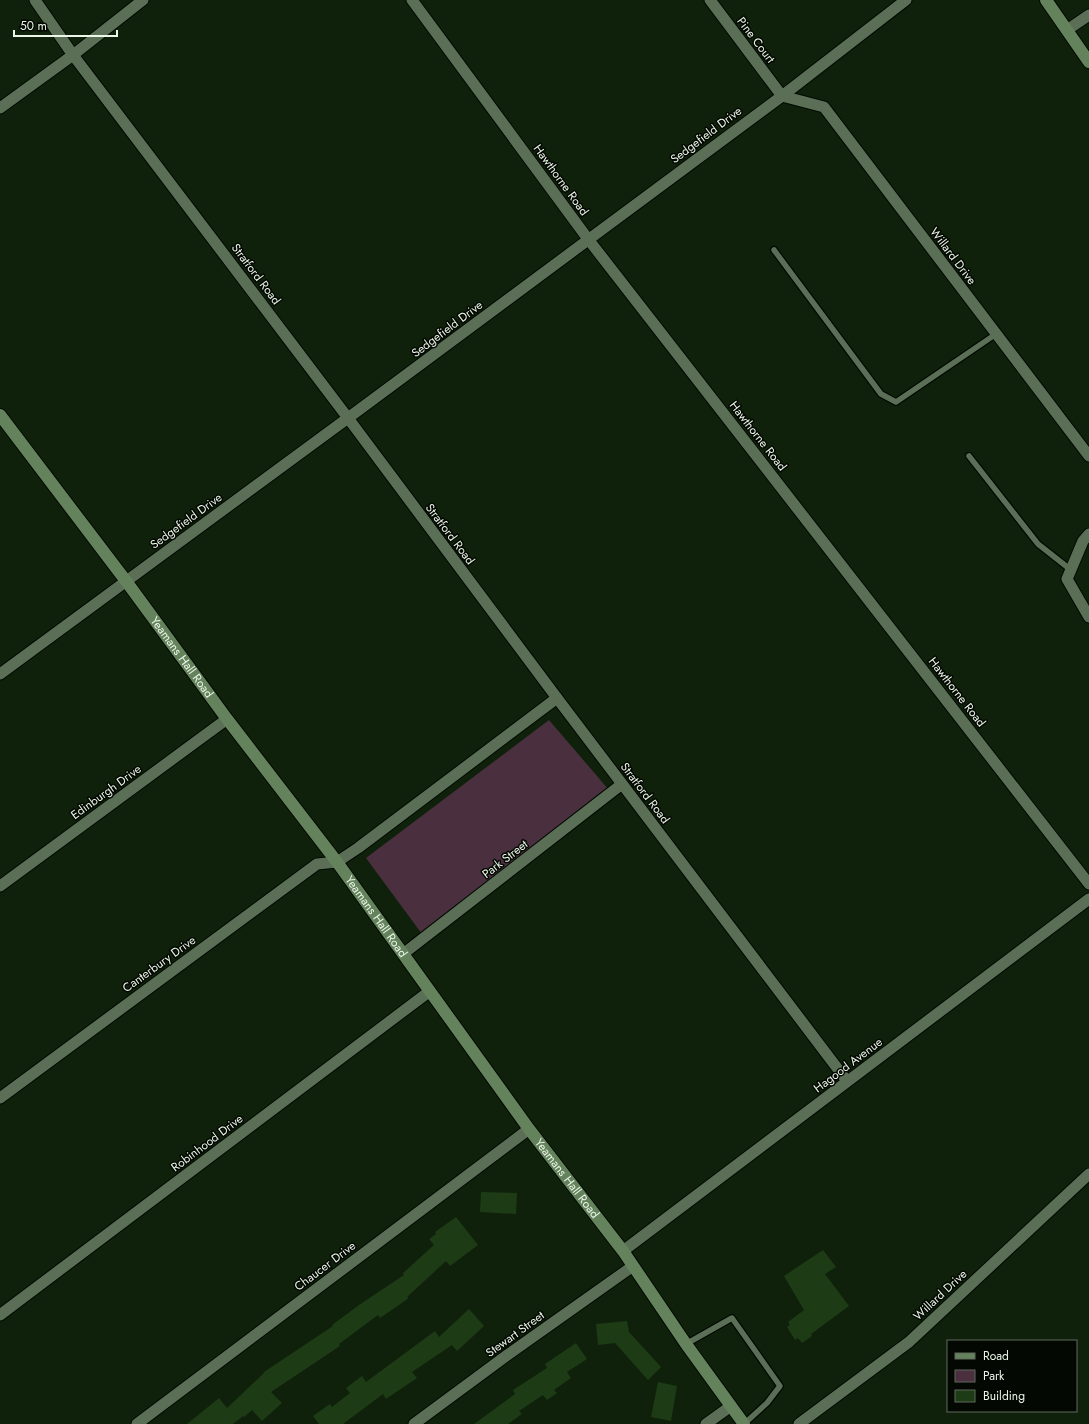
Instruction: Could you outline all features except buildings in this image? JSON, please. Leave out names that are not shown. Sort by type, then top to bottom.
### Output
[{"type":"street","name":"Stratford Road","points":[[35,0],[73,55],[847,1081]]},
{"type":"street","points":[[0,108],[73,55],[143,0]]},
{"type":"street","name":"Hawthorne Road","points":[[412,0],[588,239],[1089,884]]},
{"type":"street","name":"Pine Court","points":[[710,0],[782,96]]},
{"type":"street","name":"Sedgefield Drive","points":[[0,674],[782,96],[906,0]]},
{"type":"street","points":[[1046,0],[1089,62]]},
{"type":"street","points":[[1067,30],[1089,15]]},
{"type":"street","name":"Willard Drive","points":[[782,96],[824,107],[1089,456]]},
{"type":"street","name":"Yeamans Hall Road","points":[[0,416],[126,581],[227,719],[337,862],[529,1128],[623,1252],[686,1344],[744,1424]]},
{"type":"street","points":[[1089,534],[1083,541],[1067,579],[1089,617]]},
{"type":"street","points":[[337,862],[358,848],[557,698]]},
{"type":"street","name":"Edinburgh Drive","points":[[0,886],[227,719]]},
{"type":"street","name":"Park Street","points":[[404,954],[622,784]]},
{"type":"street","name":"Canterbury Drive","points":[[0,1098],[317,864],[337,862]]},
{"type":"street","name":"Hagood Avenue","points":[[623,1252],[1089,899]]},
{"type":"street","name":"Robinhood Drive","points":[[0,1315],[430,991]]},
{"type":"street","name":"Chaucer Drive","points":[[137,1424],[529,1128]]},
{"type":"street","name":"Willard Drive","points":[[799,1424],[909,1342],[1089,1174]]},
{"type":"street","name":"Stewart Street","points":[[414,1424],[506,1356],[633,1266]]},
{"type":"street","points":[[706,1424],[731,1406]]},
{"type":"lane","points":[[774,250],[881,394],[896,402],[996,334]]},
{"type":"lane","points":[[969,456],[1038,544],[1071,570]]},
{"type":"lane","points":[[686,1344],[732,1318],[780,1386],[767,1403],[744,1424]]},
{"type":"green space","points":[[549,720],[609,790],[422,934],[366,858]]}]
